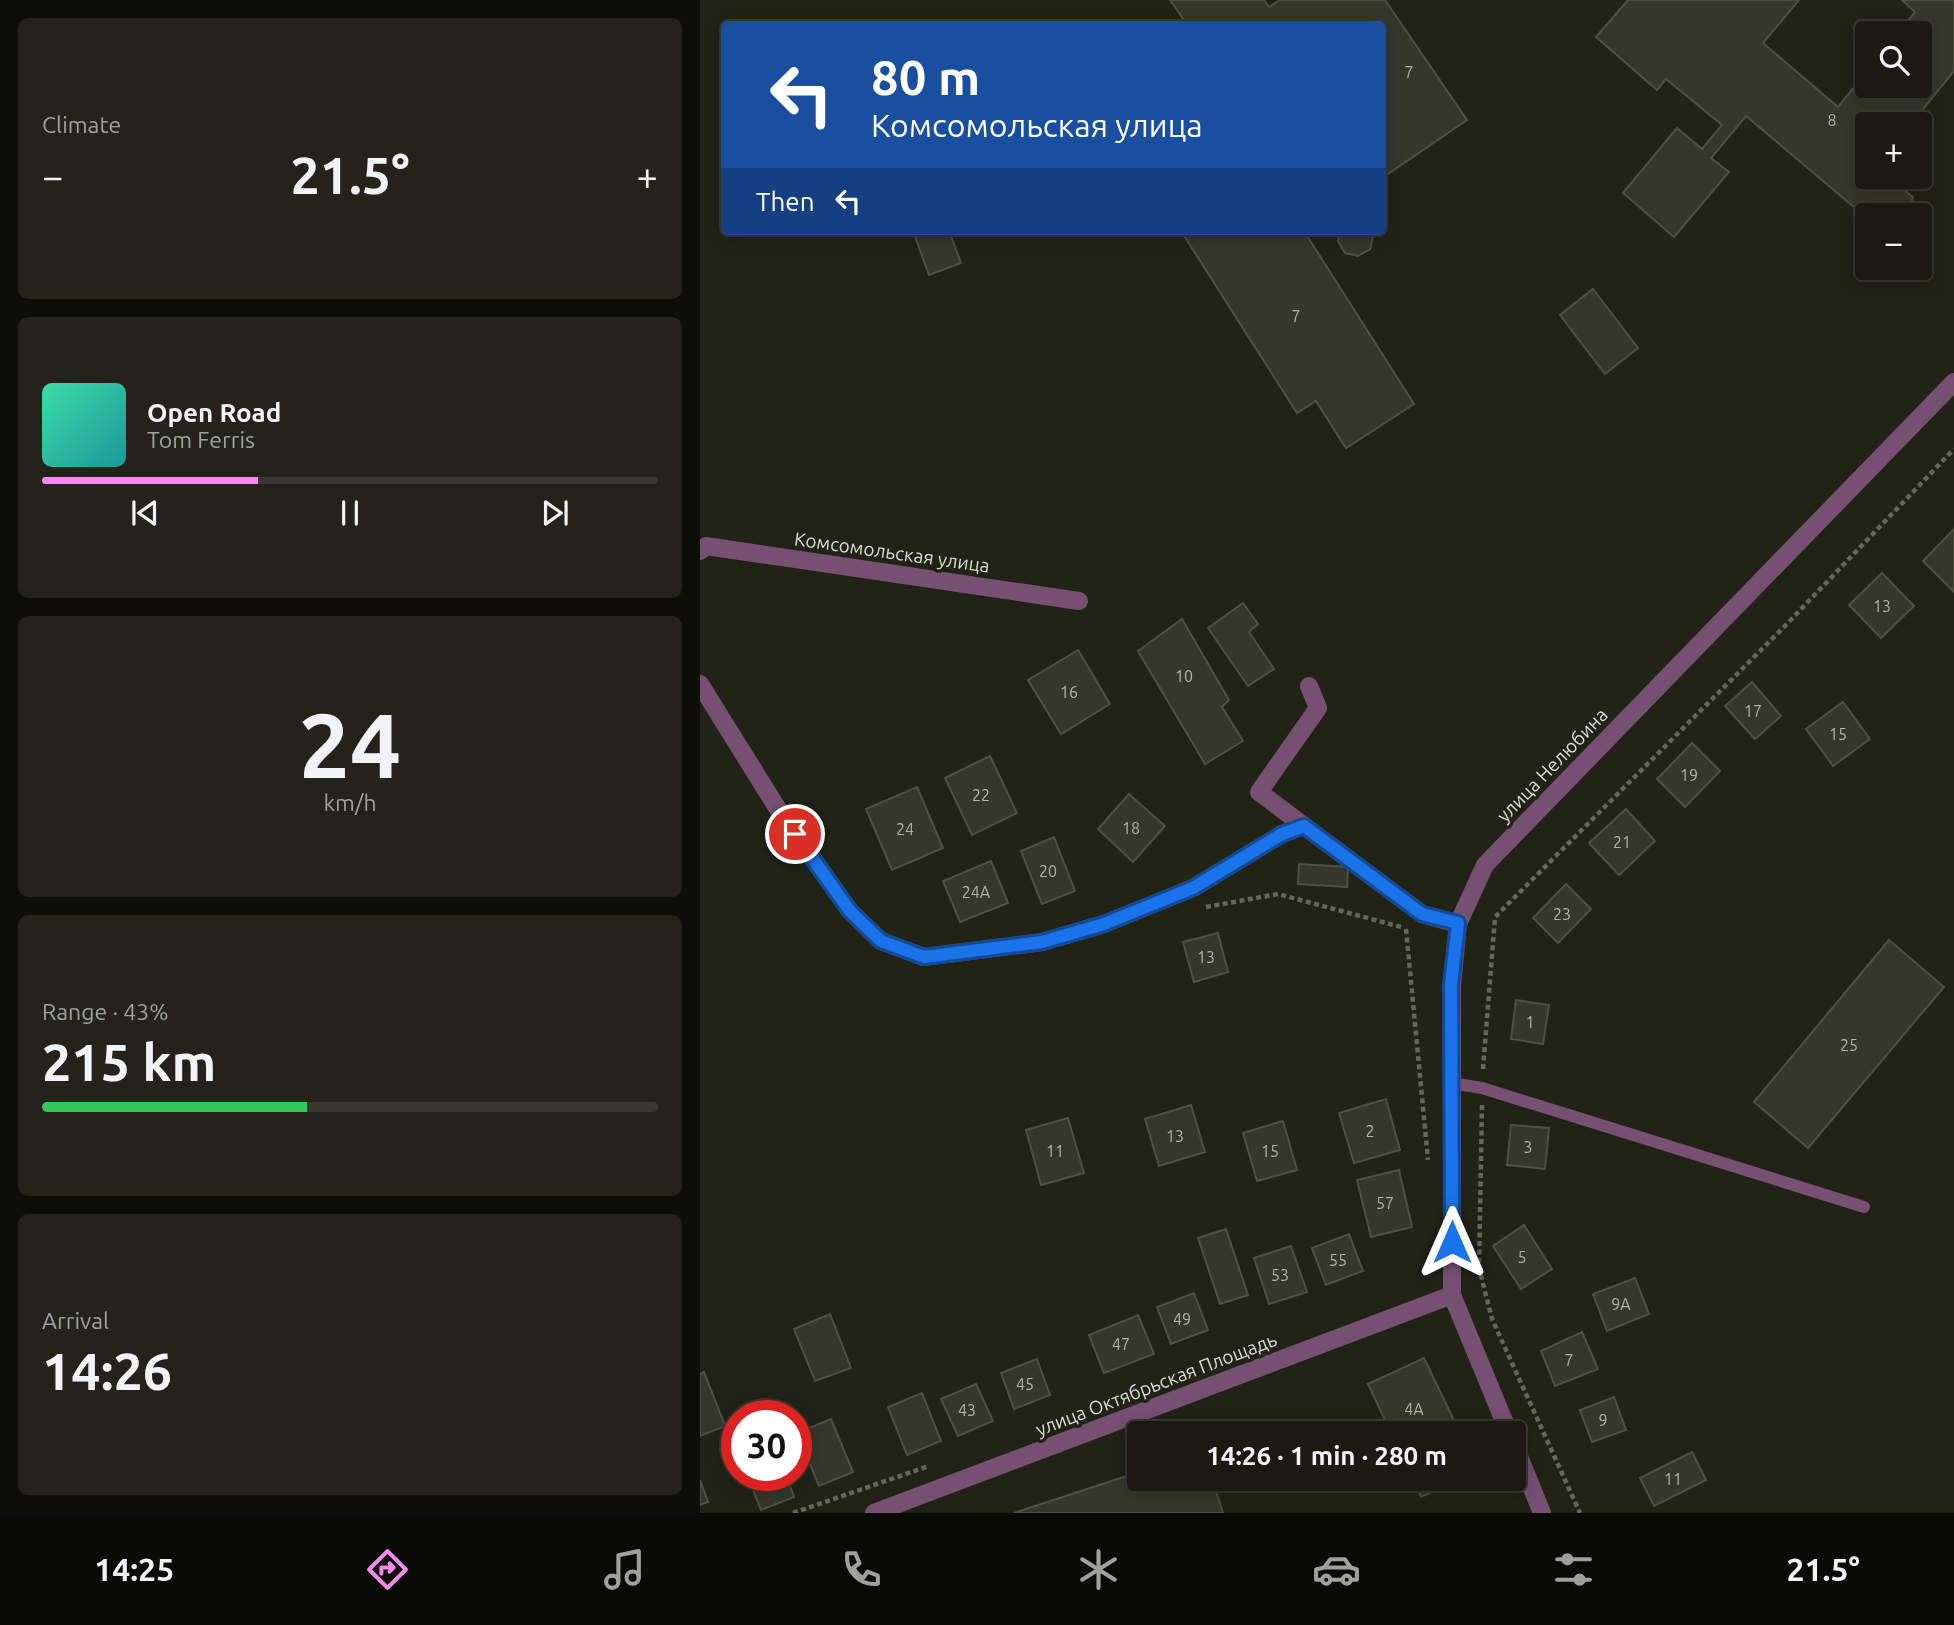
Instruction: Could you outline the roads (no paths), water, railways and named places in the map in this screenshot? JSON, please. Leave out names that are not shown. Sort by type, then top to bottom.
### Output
[{"type":"street","name":"улица Нелюбина","points":[[1452,1295],[1451,985],[1458,923],[1485,864],[1952,386]]},
{"type":"street","name":"Комсомольская улица","points":[[700,551],[706,546],[1079,601]]},
{"type":"street","points":[[700,684],[782,814],[850,911],[881,941],[924,957],[1042,942],[1104,924],[1193,888],[1282,834],[1304,826]]},
{"type":"street","points":[[1309,686],[1318,708],[1259,792],[1422,914],[1458,923]]},
{"type":"street","points":[[1452,1295],[1504,1421]]},
{"type":"street","name":"улица Октябрьская Площадь","points":[[874,1513],[1452,1295]]},
{"type":"street","points":[[1526,1474],[1542,1513]]},
{"type":"lane","points":[[1451,1083],[1482,1088],[1864,1207]]}]
